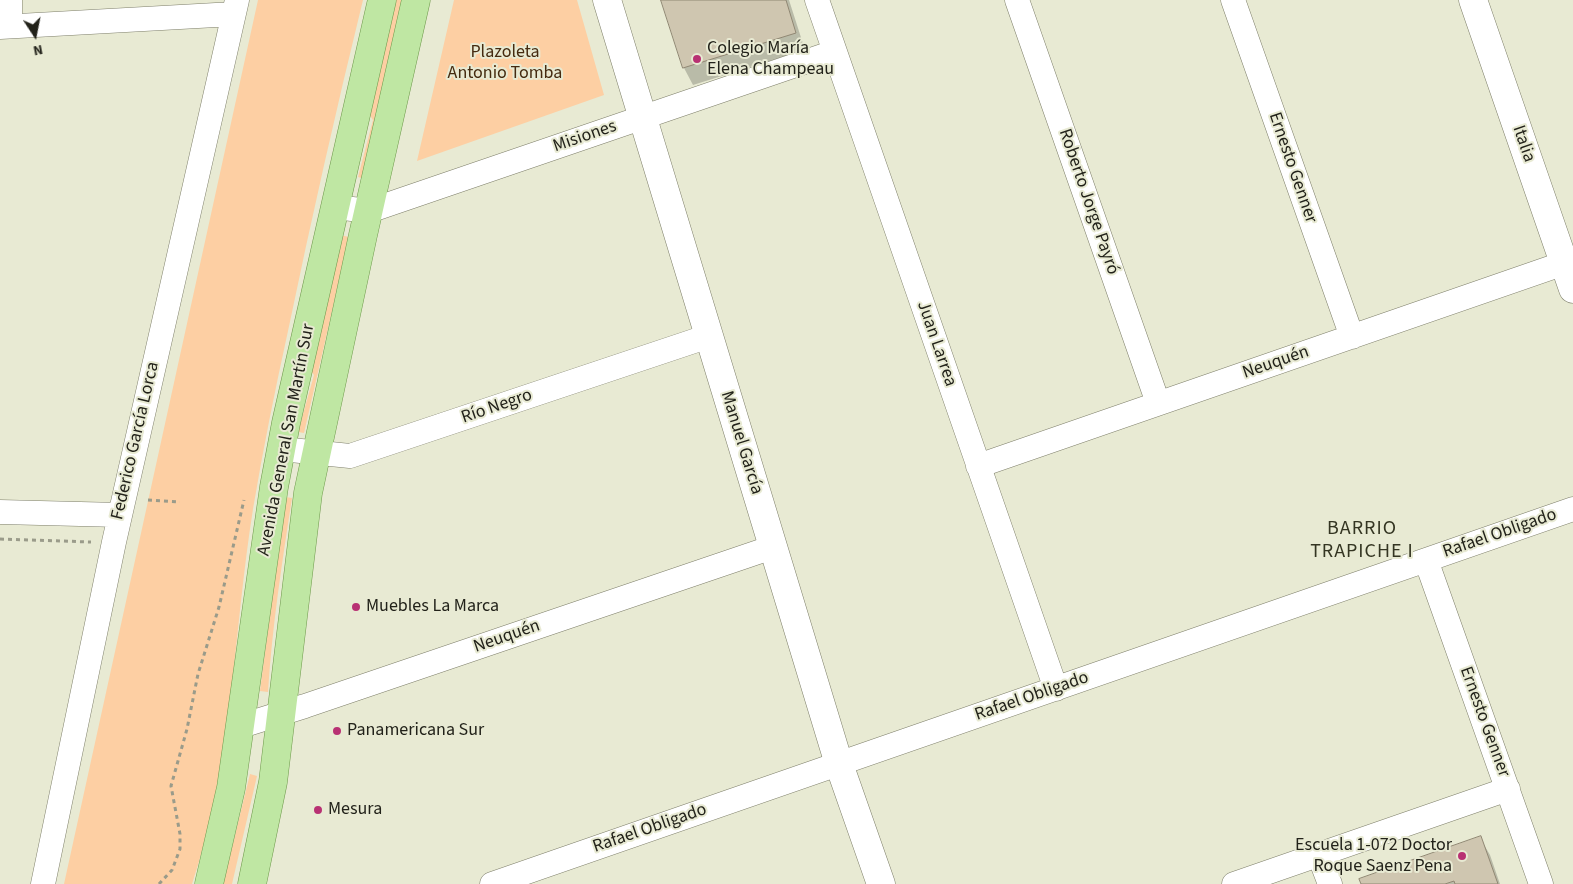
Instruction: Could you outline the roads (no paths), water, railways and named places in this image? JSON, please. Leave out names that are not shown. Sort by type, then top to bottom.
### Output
[{"type":"main road","name":"Avenida General San Martín Sur","points":[[209,884],[231,788],[281,449],[382,0]]},
{"type":"main road","name":"Avenida General San Martín Sur","points":[[252,884],[273,782],[308,493],[416,0]]},
{"type":"street","points":[[10,0],[5,27],[235,7]]},
{"type":"street","name":"Manuel García","points":[[607,0],[839,764],[882,884]]},
{"type":"street","name":"Juan Larrea","points":[[817,0],[1056,689]]},
{"type":"street","name":"Roberto Jorge Payró","points":[[1017,0],[1158,403]]},
{"type":"street","name":"Ernesto Genner","points":[[1233,0],[1352,336]]},
{"type":"street","name":"Italia","points":[[1473,0],[1569,261],[1573,289]]},
{"type":"street","name":"Federico García Lorca","points":[[43,884],[114,542],[235,7]]},
{"type":"street","name":"Misiones","points":[[335,207],[369,211],[834,52]]},
{"type":"street","name":"Neuquén","points":[[978,466],[1569,261]]},
{"type":"street","name":"Río Negro","points":[[281,449],[350,456],[709,336]]},
{"type":"street","name":"Rafael Obligado","points":[[492,884],[1573,509]]},
{"type":"street","points":[[0,512],[120,515]]},
{"type":"street","name":"Neuquén","points":[[241,726],[773,547]]},
{"type":"street","name":"Ernesto Genner","points":[[1426,560],[1541,884]]},
{"type":"street","points":[[1234,884],[1508,789]]},
{"type":"street","points":[[1320,854],[1330,884]]},
{"type":"place","name":"Colegio María Elena Champeau","points":[[697,59]]},
{"type":"place","name":"Muebles La Marca","points":[[356,607]]},
{"type":"place","name":"Panamericana Sur","points":[[337,731]]},
{"type":"place","name":"Mesura","points":[[318,810]]},
{"type":"place","name":"Escuela 1-072 Doctor Roque Saenz Pena","points":[[1462,856]]},
{"type":"district","name":"BARRIO TRAPICHE I","points":[[1362,542]]},
{"type":"park label","name":"Plazoleta Antonio Tomba","points":[[505,63]]}]
